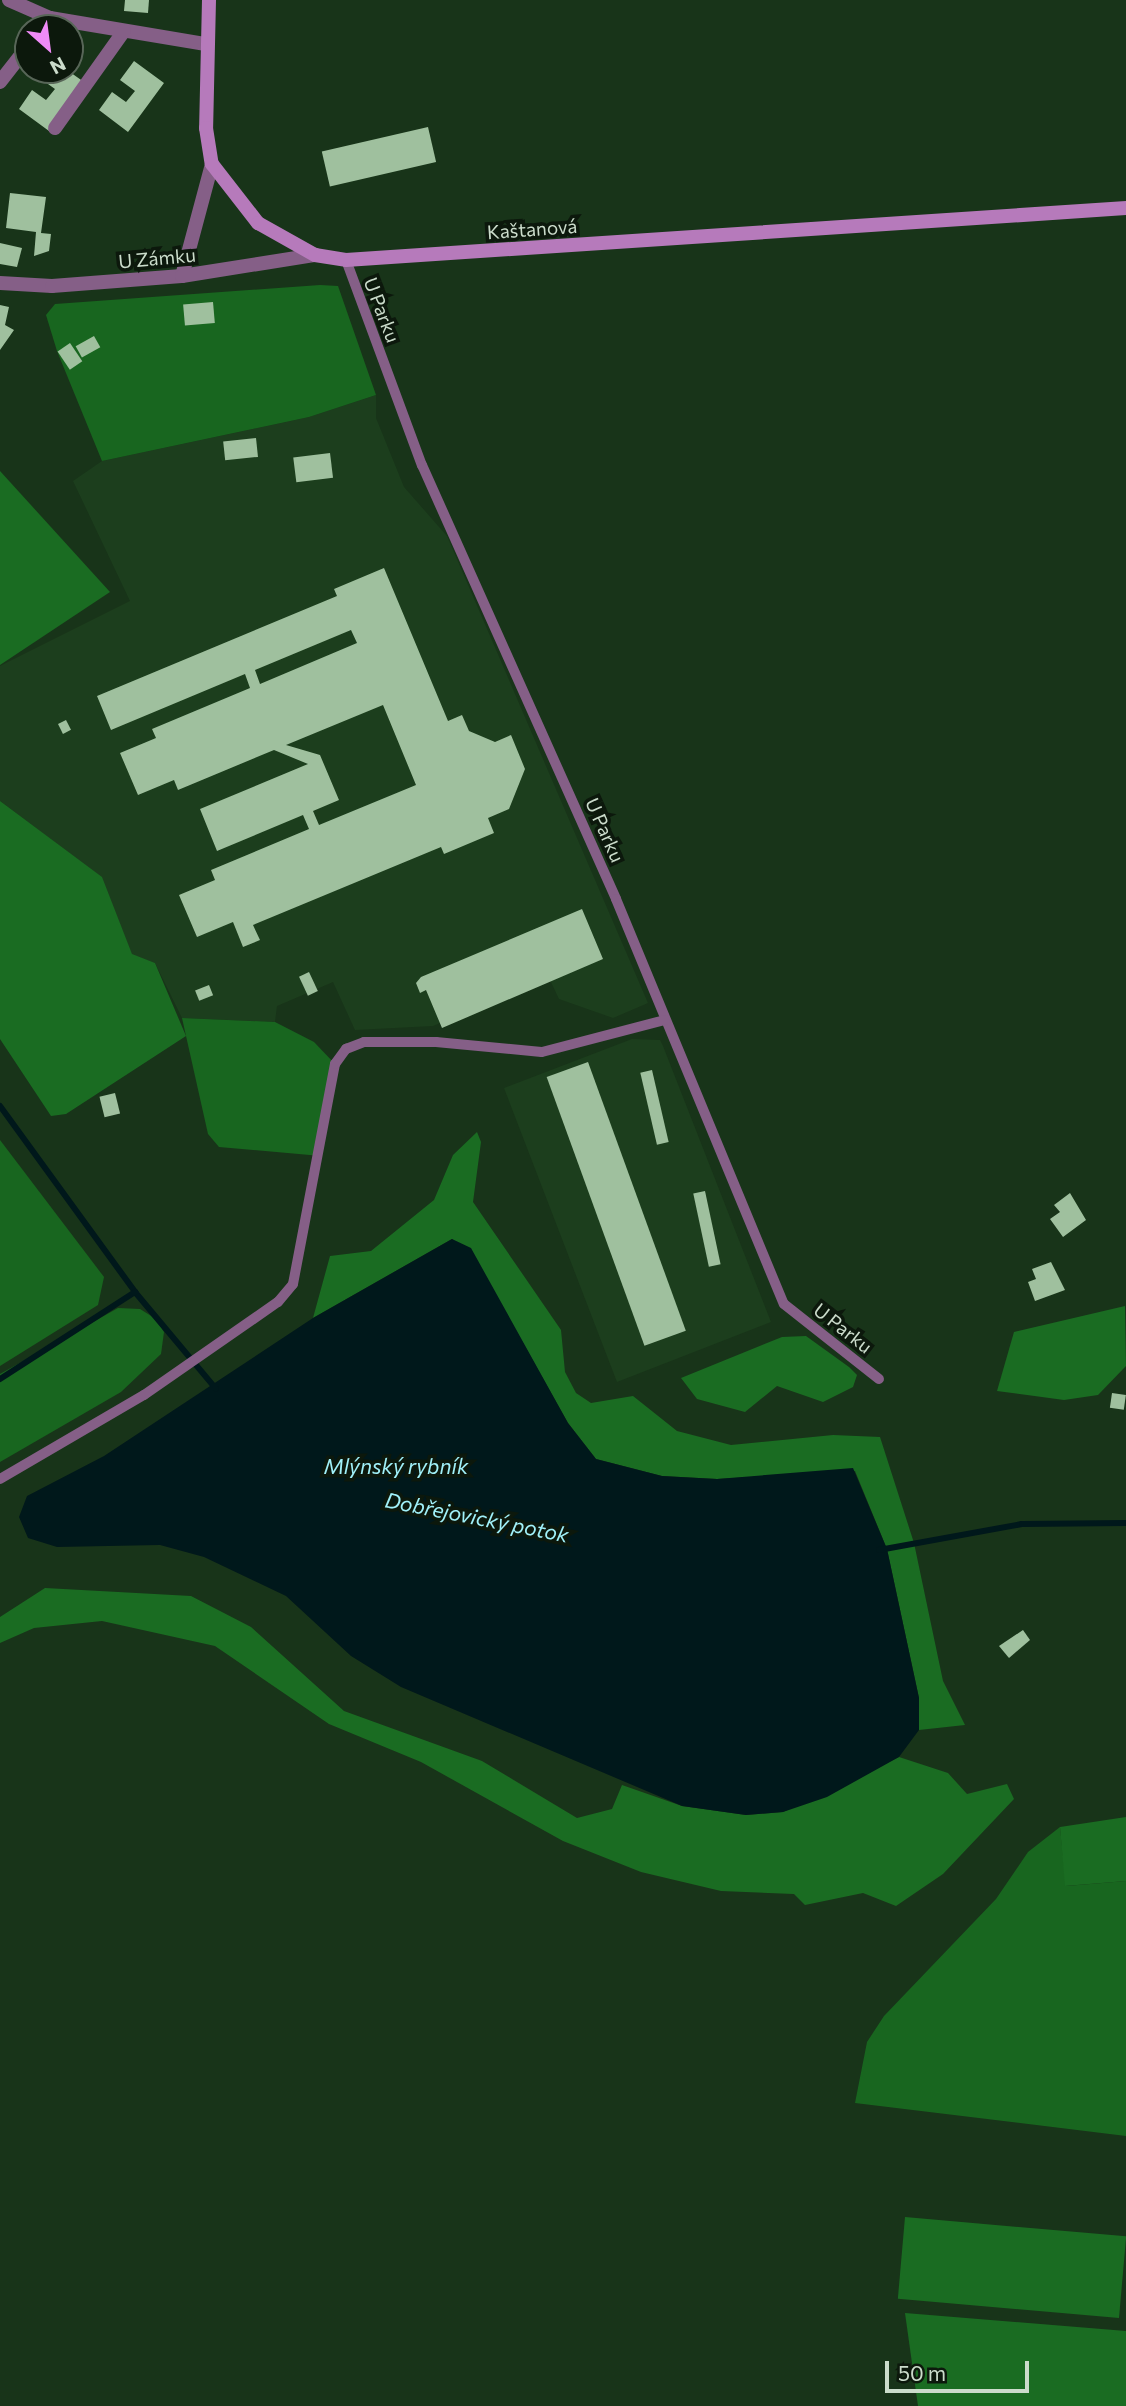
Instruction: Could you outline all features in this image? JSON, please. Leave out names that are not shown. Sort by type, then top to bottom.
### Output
[{"type":"street","points":[[9,0],[32,14]]},
{"type":"street","points":[[182,276],[212,164],[206,44],[209,0]]},
{"type":"street","points":[[84,27],[206,44]]},
{"type":"street","points":[[55,128],[124,31]]},
{"type":"street","points":[[0,82],[14,64]]},
{"type":"street","name":"Kaštanová","points":[[212,164],[258,223],[315,255],[346,260],[1126,208]]},
{"type":"street","name":"U Zámku","points":[[0,283],[52,286],[182,276],[315,255]]},
{"type":"lane","name":"U Parku","points":[[346,260],[422,465],[665,1020],[784,1304],[879,1379]]},
{"type":"lane","points":[[0,1479],[178,1371],[278,1302],[293,1284],[335,1064],[346,1049],[364,1042],[436,1042],[542,1052],[665,1020]]},
{"type":"shaded area","points":[[376,395],[376,418],[404,487],[447,536],[648,1003],[613,1018],[559,999],[549,978],[433,1026],[355,1030],[333,982],[277,1006],[275,1022],[182,1018],[155,963],[132,955],[101,877],[0,801],[0,666],[130,601],[73,481],[102,461],[309,417]]},
{"type":"shaded area","points":[[632,1039],[660,1040],[663,1046],[771,1322],[617,1382],[504,1088]]},
{"type":"green space","points":[[320,285],[338,286],[376,395],[309,417],[102,461],[57,351],[46,315],[55,304]]},
{"type":"green space","points":[[0,471],[110,592],[0,665]]},
{"type":"green space","points":[[0,801],[102,877],[132,954],[155,963],[186,1036],[66,1114],[51,1116],[0,1039]]},
{"type":"green space","points":[[182,1018],[275,1022],[314,1042],[335,1064],[321,1156],[219,1147],[208,1134]]},
{"type":"green space","points":[[477,1132],[481,1142],[473,1202],[561,1330],[565,1372],[576,1393],[591,1403],[633,1396],[677,1431],[731,1445],[833,1435],[880,1437],[914,1543],[943,1681],[965,1725],[919,1730],[919,1698],[887,1549],[855,1471],[717,1479],[662,1476],[596,1459],[568,1423],[477,1261],[452,1239],[313,1318],[330,1256],[371,1251],[434,1200],[453,1155]]},
{"type":"green space","points":[[0,1140],[104,1277],[98,1305],[0,1366]]},
{"type":"green space","points":[[1125,1306],[1126,1366],[1098,1395],[1064,1400],[997,1391],[1014,1332]]},
{"type":"green space","points":[[118,1308],[140,1309],[156,1319],[164,1332],[161,1354],[121,1392],[0,1462],[0,1374]]},
{"type":"green space","points":[[806,1336],[857,1375],[853,1387],[823,1402],[777,1386],[745,1412],[697,1399],[681,1378],[782,1337]]},
{"type":"green space","points":[[45,1588],[191,1596],[251,1627],[344,1711],[482,1761],[577,1818],[612,1809],[622,1785],[682,1806],[746,1815],[783,1812],[899,1757],[948,1773],[967,1794],[1007,1784],[1014,1799],[943,1874],[896,1906],[863,1893],[805,1905],[794,1894],[721,1891],[641,1872],[563,1841],[421,1762],[329,1724],[215,1646],[102,1621],[34,1628],[0,1643],[0,1617]]},
{"type":"green space","points":[[1126,1817],[1126,1881],[1065,1886],[1060,1827]]},
{"type":"green space","points":[[1060,1827],[1066,1886],[1126,1881],[1126,2136],[855,2103],[867,2042],[884,2016],[996,1899],[1028,1852]]},
{"type":"green space","points":[[905,2217],[1126,2236],[1119,2318],[898,2299]]},
{"type":"green space","points":[[905,2313],[1126,2331],[1126,2406],[918,2406]]},
{"type":"water","name":"Mlýnský rybník","points":[[452,1239],[471,1248],[568,1423],[596,1459],[662,1476],[717,1479],[853,1468],[887,1549],[919,1698],[919,1730],[899,1757],[827,1797],[783,1812],[746,1815],[682,1806],[401,1687],[351,1656],[286,1596],[204,1557],[160,1545],[57,1547],[28,1538],[19,1517],[27,1496],[104,1456],[313,1318]]},
{"type":"building","points":[[125,0],[149,0],[148,13],[124,11]]},
{"type":"building","points":[[134,61],[164,83],[128,132],[99,110],[112,92],[126,102],[135,91],[120,80]]},
{"type":"building","points":[[48,84],[83,84],[49,131],[19,109],[32,90],[46,100],[55,89]]},
{"type":"building","points":[[428,127],[436,162],[330,187],[322,152]]},
{"type":"building","points":[[10,193],[46,197],[41,233],[51,234],[49,251],[34,256],[36,232],[6,228]]},
{"type":"building","points":[[0,243],[22,248],[17,267],[0,264]]},
{"type":"building","points":[[213,302],[215,323],[185,326],[183,305]]},
{"type":"building","points":[[0,305],[9,307],[5,325],[14,330],[0,350]]},
{"type":"building","points":[[94,336],[100,347],[82,358],[76,346]]},
{"type":"building","points":[[70,343],[82,361],[70,370],[58,351]]},
{"type":"building","points":[[256,438],[258,457],[225,460],[223,441]]},
{"type":"building","points":[[330,453],[333,478],[296,482],[293,458]]},
{"type":"building","points":[[384,568],[448,721],[462,715],[469,731],[495,742],[511,735],[525,769],[509,809],[488,818],[494,833],[444,854],[441,847],[253,925],[260,940],[243,947],[233,922],[197,937],[179,895],[215,880],[211,870],[309,829],[303,815],[217,851],[200,809],[308,764],[274,750],[178,790],[174,780],[138,795],[120,753],[156,738],[152,729],[250,688],[245,674],[111,730],[97,696],[337,596],[334,589]],"holes":[[[351,630],[357,643],[260,684],[255,670]],[[383,705],[416,785],[319,825],[313,811],[339,800],[320,755],[286,745]]]},
{"type":"building","points":[[66,720],[71,730],[63,734],[58,724]]},
{"type":"building","points":[[582,909],[603,959],[442,1028],[426,990],[420,993],[416,983],[421,977]]},
{"type":"building","points":[[309,972],[318,991],[308,996],[299,977]]},
{"type":"building","points":[[209,985],[213,995],[199,1001],[195,991]]},
{"type":"building","points":[[588,1062],[686,1331],[644,1346],[547,1077]]},
{"type":"building","points":[[652,1070],[669,1142],[657,1145],[640,1073]]},
{"type":"building","points":[[115,1093],[120,1113],[105,1117],[99,1097]]},
{"type":"building","points":[[705,1191],[721,1264],[709,1267],[693,1193]]},
{"type":"building","points":[[1070,1193],[1086,1220],[1063,1237],[1050,1219],[1060,1212],[1054,1205]]},
{"type":"building","points":[[1051,1262],[1065,1290],[1035,1301],[1028,1282],[1036,1279],[1032,1269]]},
{"type":"building","points":[[1112,1393],[1126,1395],[1124,1410],[1110,1408]]},
{"type":"building","points":[[1023,1630],[1030,1640],[1009,1658],[999,1646]]},
{"type":"waterway","name":"Dobřejovický potok","points":[[0,1106],[135,1292],[216,1389]]},
{"type":"waterway","points":[[0,1379],[135,1292]]},
{"type":"waterway","name":"Dobřejovický potok","points":[[879,1550],[1022,1524],[1126,1523]]}]
